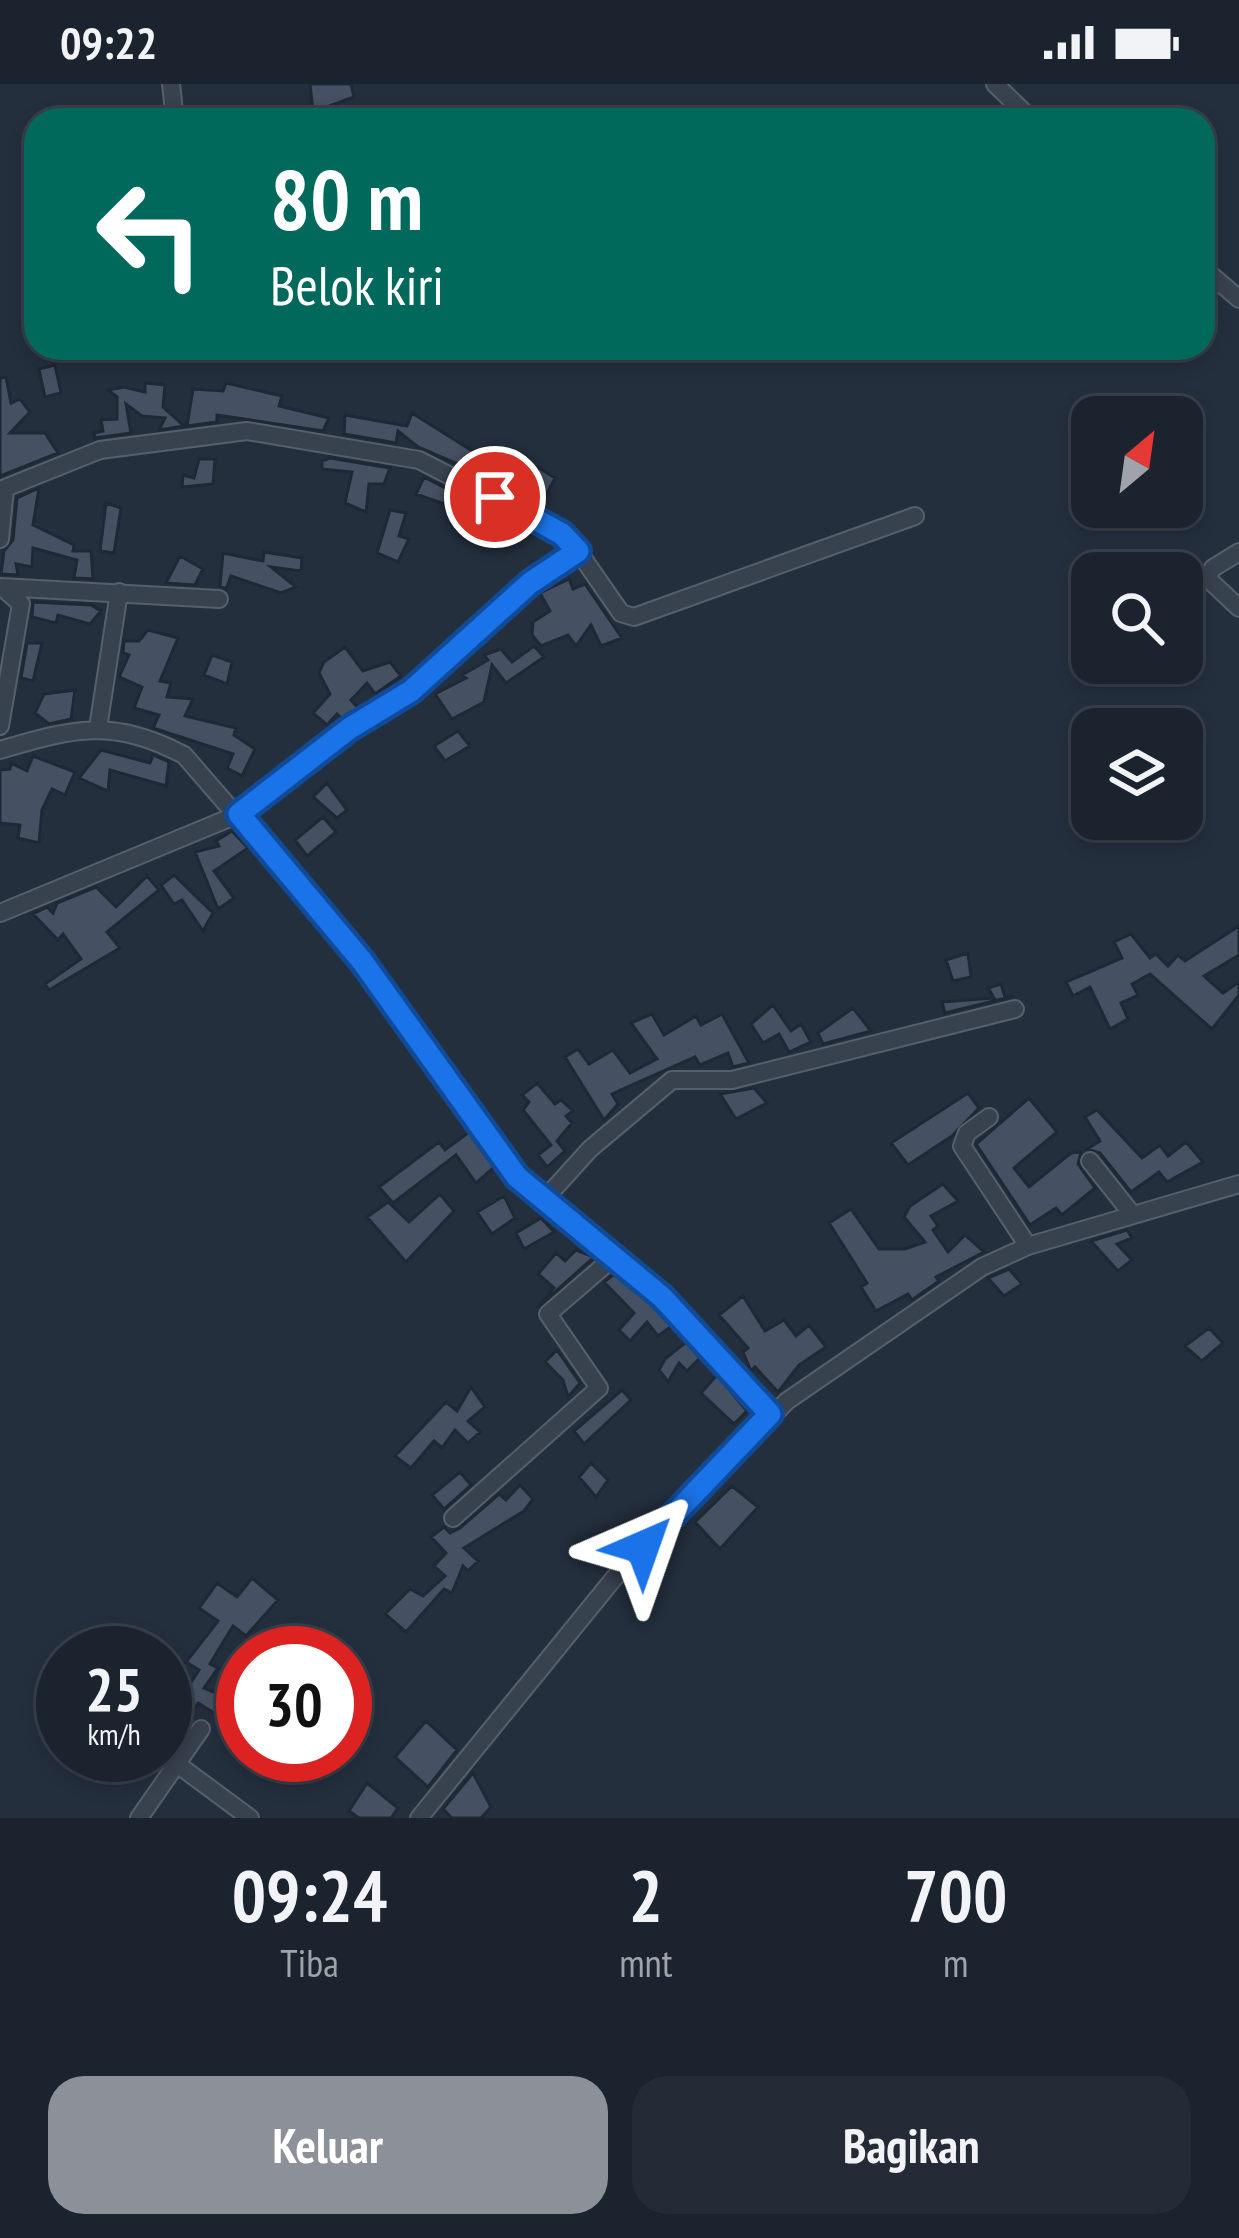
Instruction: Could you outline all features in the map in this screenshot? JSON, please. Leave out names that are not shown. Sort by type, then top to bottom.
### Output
[{"type":"street","points":[[995,84],[1020,108]]},
{"type":"street","points":[[1215,278],[1239,298]]},
{"type":"street","points":[[0,539],[3,490],[100,450],[247,431],[343,443],[442,468],[562,534],[621,613],[634,617],[915,516]]},
{"type":"street","points":[[0,913],[239,814],[350,728],[411,691],[530,583],[578,551]]},
{"type":"street","points":[[1239,552],[1213,568],[1208,578],[1239,608]]},
{"type":"street","points":[[1,586],[219,599]]},
{"type":"street","points":[[0,726],[21,604],[1,586]]},
{"type":"street","points":[[98,728],[119,592]]},
{"type":"street","points":[[0,750],[60,732],[98,728],[149,738],[184,755],[362,961],[505,1162],[542,1202],[670,1305],[770,1414]]},
{"type":"street","points":[[542,1202],[590,1149],[672,1080],[732,1080],[1015,1010]]},
{"type":"street","points":[[989,1117],[967,1132],[962,1145],[1028,1246]]},
{"type":"street","points":[[1090,1160],[1132,1214]]},
{"type":"street","points":[[419,1818],[615,1577],[770,1414],[982,1267],[1028,1246],[1239,1184]]},
{"type":"street","points":[[453,1518],[599,1388],[548,1314],[613,1258]]},
{"type":"street","points":[[192,1742],[201,1729]]},
{"type":"street","points":[[192,1776],[250,1818]]},
{"type":"street","points":[[139,1818],[164,1782]]},
{"type":"building","points":[[310,84],[351,84],[354,97],[313,108]]},
{"type":"building","points":[[55,365],[61,393],[45,397],[39,369]]},
{"type":"building","points":[[6,377],[11,403],[20,399],[30,412],[10,433],[45,433],[58,453],[0,476],[0,378]]},
{"type":"building","points":[[145,383],[165,385],[163,407],[184,426],[159,430],[165,418],[142,416],[126,404],[131,433],[95,438],[94,433],[103,431],[101,420],[117,419],[117,397],[108,390],[124,387],[145,392]]},
{"type":"building","points":[[226,383],[282,396],[279,406],[329,418],[323,431],[217,415],[217,422],[187,426],[193,389],[223,391]]},
{"type":"building","points":[[412,413],[474,452],[469,469],[418,447],[398,431],[396,443],[344,434],[345,415],[407,426]]},
{"type":"building","points":[[330,458],[390,468],[384,484],[369,484],[366,512],[345,503],[352,472],[322,469],[322,461]]},
{"type":"building","points":[[199,459],[215,459],[213,484],[182,487],[183,475],[194,478]]},
{"type":"building","points":[[539,468],[555,478],[542,503],[522,492]]},
{"type":"building","points":[[424,477],[451,491],[444,504],[416,494]]},
{"type":"building","points":[[39,488],[33,525],[74,545],[73,551],[91,551],[93,579],[74,578],[77,560],[33,548],[32,567],[16,564],[18,575],[1,574],[4,551],[13,540],[17,498]]},
{"type":"building","points":[[106,503],[121,508],[114,553],[100,551]]},
{"type":"building","points":[[390,510],[406,513],[399,536],[409,539],[398,562],[377,553]]},
{"type":"building","points":[[264,552],[302,558],[301,571],[271,567],[296,587],[281,593],[231,576],[226,589],[220,586],[223,553],[263,561]]},
{"type":"building","points":[[180,556],[203,569],[195,585],[166,583]]},
{"type":"building","points":[[569,579],[573,589],[585,584],[622,638],[601,646],[591,625],[576,646],[568,635],[541,646],[532,635],[533,622],[550,611],[540,593]]},
{"type":"building","points":[[33,602],[91,605],[101,611],[90,624],[58,615],[56,623],[32,617]]},
{"type":"building","points":[[148,630],[178,638],[160,681],[171,683],[167,697],[193,699],[185,716],[236,728],[234,735],[255,749],[242,776],[227,768],[233,754],[153,728],[159,715],[134,708],[142,687],[119,677],[129,655],[123,653],[124,641],[139,641]]},
{"type":"building","points":[[27,643],[42,643],[33,681],[21,678]]},
{"type":"building","points":[[534,646],[544,657],[506,683],[492,665],[484,702],[452,719],[435,694],[466,678],[462,675],[488,660],[484,655],[501,649],[512,662]]},
{"type":"building","points":[[345,647],[363,671],[390,662],[401,676],[375,694],[367,683],[351,700],[358,708],[341,718],[337,714],[327,725],[313,713],[330,694],[319,673],[324,662]]},
{"type":"building","points":[[212,655],[232,662],[227,684],[204,675]]},
{"type":"building","points":[[75,690],[71,719],[49,724],[35,713],[44,694]]},
{"type":"building","points":[[458,731],[470,746],[445,761],[434,746]]},
{"type":"building","points":[[101,750],[150,763],[153,755],[169,762],[166,786],[110,770],[108,791],[79,778]]},
{"type":"building","points":[[33,756],[75,772],[65,795],[52,789],[42,810],[39,843],[18,838],[20,825],[0,823],[0,770],[10,769],[11,763],[27,771]]},
{"type":"building","points":[[327,783],[347,810],[337,818],[313,797]]},
{"type":"building","points":[[323,817],[336,832],[307,856],[295,840]]},
{"type":"building","points":[[232,831],[248,848],[214,871],[234,898],[218,909],[195,852],[219,846],[216,841]]},
{"type":"building","points":[[174,875],[213,913],[203,931],[182,900],[174,904],[161,885]]},
{"type":"building","points":[[147,876],[159,890],[107,932],[120,948],[49,990],[45,984],[81,959],[63,934],[58,940],[33,914],[47,907],[53,913],[57,903],[96,887],[116,907]]},
{"type":"building","points":[[1239,926],[1239,955],[1204,976],[1223,993],[1239,982],[1239,995],[1212,1029],[1150,974],[1132,984],[1138,995],[1121,1003],[1128,1019],[1110,1029],[1090,987],[1073,996],[1066,982],[1122,958],[1114,942],[1131,934],[1150,958],[1156,954],[1168,966],[1178,955],[1185,961]]},
{"type":"building","points":[[968,953],[971,977],[953,981],[946,960]]},
{"type":"building","points":[[1001,984],[1005,997],[1014,996],[945,1013],[942,1002],[994,998],[988,988]]},
{"type":"building","points":[[773,1005],[791,1031],[801,1024],[811,1042],[789,1052],[779,1034],[763,1043],[751,1024]]},
{"type":"building","points":[[853,1008],[871,1031],[823,1044],[818,1033]]},
{"type":"building","points":[[652,1014],[664,1035],[696,1016],[701,1025],[722,1014],[749,1063],[733,1067],[728,1053],[700,1065],[695,1057],[612,1094],[618,1104],[604,1120],[565,1057],[578,1049],[589,1064],[613,1050],[630,1073],[657,1059],[631,1023]]},
{"type":"building","points":[[537,1083],[555,1104],[561,1100],[573,1111],[566,1116],[572,1123],[557,1141],[565,1151],[547,1167],[538,1155],[551,1145],[523,1110],[529,1102],[522,1095]]},
{"type":"building","points":[[754,1088],[767,1103],[736,1119],[720,1094]]},
{"type":"building","points":[[968,1093],[979,1108],[952,1136],[908,1165],[891,1143]]},
{"type":"building","points":[[1029,1098],[1057,1132],[1014,1168],[1029,1187],[1071,1153],[1081,1152],[1078,1164],[1095,1188],[1062,1215],[1056,1208],[1030,1225],[976,1144]]},
{"type":"building","points":[[1097,1110],[1142,1158],[1160,1145],[1168,1156],[1186,1142],[1203,1162],[1167,1182],[1159,1172],[1131,1192],[1100,1153],[1087,1149],[1100,1141],[1085,1117]]},
{"type":"building","points":[[469,1132],[494,1167],[476,1183],[456,1155],[393,1203],[379,1187],[439,1142],[445,1150]]},
{"type":"building","points":[[943,1184],[958,1201],[931,1216],[938,1226],[933,1230],[948,1252],[965,1235],[984,1252],[936,1277],[939,1281],[912,1300],[908,1294],[876,1311],[861,1287],[867,1283],[829,1223],[851,1209],[879,1249],[905,1249],[925,1242],[904,1217],[910,1206]]},
{"type":"building","points":[[440,1194],[454,1211],[406,1262],[367,1217],[388,1202],[409,1222]]},
{"type":"building","points":[[504,1196],[515,1218],[492,1234],[477,1212]]},
{"type":"building","points":[[541,1218],[554,1232],[524,1249],[516,1233]]},
{"type":"building","points":[[1127,1230],[1132,1238],[1117,1244],[1132,1260],[1118,1271],[1091,1241]]},
{"type":"building","points":[[576,1250],[594,1257],[537,1308],[554,1288],[538,1274],[556,1253],[565,1261]]},
{"type":"building","points":[[1009,1269],[1022,1284],[1004,1296],[988,1278]]},
{"type":"building","points":[[614,1274],[672,1326],[658,1336],[647,1322],[630,1341],[619,1330],[634,1313],[604,1282]]},
{"type":"building","points":[[743,1296],[765,1331],[784,1320],[796,1336],[809,1325],[826,1347],[799,1365],[778,1392],[755,1367],[751,1371],[743,1352],[748,1348],[719,1315]]},
{"type":"building","points":[[1209,1328],[1223,1343],[1202,1361],[1185,1346]]},
{"type":"building","points":[[686,1342],[700,1358],[687,1371],[679,1363],[668,1382],[659,1370]]},
{"type":"building","points":[[557,1350],[580,1383],[568,1397],[563,1380],[545,1362]]},
{"type":"building","points":[[717,1375],[747,1411],[734,1424],[701,1393]]},
{"type":"building","points":[[471,1387],[485,1407],[468,1421],[480,1432],[468,1443],[455,1430],[442,1448],[434,1441],[411,1468],[395,1456],[446,1402],[457,1411]]},
{"type":"building","points":[[622,1390],[631,1400],[584,1444],[574,1431]]},
{"type":"building","points":[[591,1463],[608,1480],[596,1497],[579,1477]]},
{"type":"building","points":[[460,1472],[471,1485],[444,1509],[432,1495]]},
{"type":"building","points":[[520,1485],[533,1499],[524,1511],[464,1548],[478,1561],[468,1571],[463,1566],[452,1593],[444,1589],[406,1632],[385,1614],[410,1589],[423,1596],[445,1576],[434,1566],[446,1553],[431,1537],[444,1527],[450,1533],[460,1528],[499,1494],[506,1500]]},
{"type":"building","points":[[732,1486],[758,1507],[720,1549],[695,1522]]},
{"type":"building","points":[[252,1578],[278,1600],[255,1626],[216,1626],[216,1654],[210,1664],[216,1671],[204,1688],[216,1693],[216,1714],[198,1703],[192,1713],[192,1681],[199,1670],[192,1666],[192,1654],[218,1621],[199,1608],[217,1583],[237,1597]]},
{"type":"building","points":[[426,1721],[457,1750],[428,1787],[395,1757]]},
{"type":"building","points":[[473,1773],[491,1807],[481,1818],[452,1818],[443,1809]]},
{"type":"building","points":[[367,1783],[398,1808],[391,1818],[359,1818],[349,1811]]},
{"type":"route","points":[[495,497],[562,534],[578,551],[530,583],[411,691],[350,728],[239,814],[362,961],[517,1177],[662,1297],[770,1414],[643,1547]]}]
